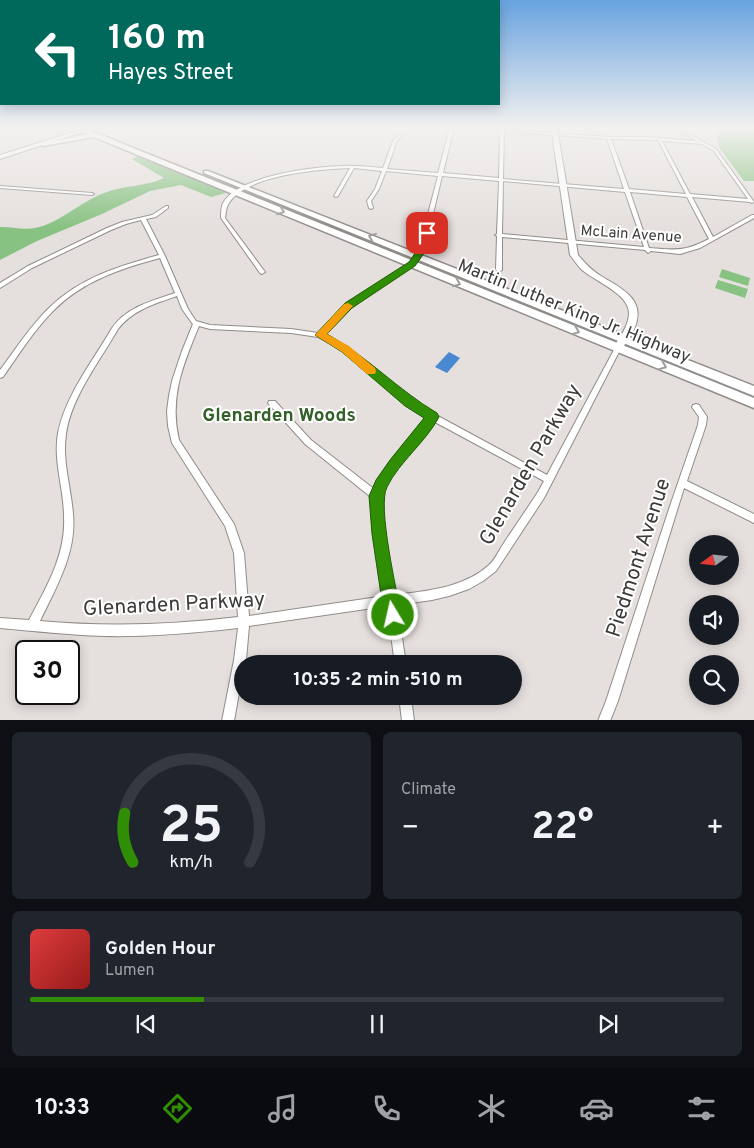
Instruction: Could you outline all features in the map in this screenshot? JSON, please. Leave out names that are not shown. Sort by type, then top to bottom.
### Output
[{"type":"main road","name":"Martin Luther King Jr. Highway","points":[[157,161],[622,343],[754,391]]},
{"type":"main road","name":"Martin Luther King Jr. Highway","points":[[175,161],[246,188],[414,260]]},
{"type":"main road","name":"Martin Luther King Jr. Highway","points":[[622,343],[754,403]]},
{"type":"street","points":[[370,208],[370,200],[378,189],[388,161]]},
{"type":"street","points":[[320,335],[349,305],[414,260],[423,249],[444,161]]},
{"type":"street","points":[[499,270],[498,235],[501,161]]},
{"type":"street","name":"Glenarden Parkway","points":[[0,623],[73,630],[140,630],[244,623],[452,589],[485,575],[500,559],[549,480],[635,320],[631,305],[616,288],[578,262],[574,255],[559,161]]},
{"type":"street","points":[[617,161],[648,251]]},
{"type":"street","points":[[669,161],[712,240]]},
{"type":"street","points":[[724,161],[753,203]]},
{"type":"street","points":[[262,272],[223,218],[222,208],[225,202],[236,193],[275,176],[295,171],[327,167],[353,167],[753,203]]},
{"type":"street","points":[[336,196],[353,167]]},
{"type":"street","points":[[0,188],[92,194]]},
{"type":"street","points":[[0,286],[30,267],[109,229],[158,214],[166,208]]},
{"type":"street","name":"McLain Avenue","points":[[498,235],[648,251],[685,252],[712,240],[754,216]]},
{"type":"street","points":[[144,219],[188,316],[197,323],[210,327],[291,331],[320,335],[346,349],[409,402],[432,417],[549,480]]},
{"type":"street","points":[[0,375],[46,315],[67,295],[84,284],[106,274],[162,256]]},
{"type":"street","points":[[32,626],[58,572],[65,551],[70,518],[61,473],[60,452],[64,425],[73,402],[115,328],[123,318],[130,312],[178,294]]},
{"type":"street","points":[[197,323],[175,383],[171,403],[171,426],[175,441],[218,506],[235,540],[240,563],[244,623],[240,660],[228,720]]},
{"type":"street","points":[[272,403],[308,442],[376,496]]},
{"type":"street","name":"Piedmont Avenue","points":[[604,720],[612,701],[682,483],[704,421],[702,414],[696,407]]},
{"type":"street","points":[[399,655],[376,496],[381,484],[394,464],[432,417]]},
{"type":"street","points":[[682,483],[754,519]]},
{"type":"street","points":[[407,705],[408,720]]},
{"type":"green space","points":[[135,161],[150,161],[226,193],[211,197],[181,185],[150,191],[102,214],[37,241],[0,260],[0,227],[26,229],[44,226],[104,193],[164,178]]},
{"type":"green space","points":[[729,161],[754,161],[754,181],[744,181]]},
{"type":"green space","points":[[722,269],[750,278],[748,286],[719,277]]},
{"type":"green space","points":[[718,280],[748,289],[745,298],[715,288]]},
{"type":"water","points":[[449,352],[460,358],[447,373],[435,367]]},
{"type":"slow traffic","points":[[348,306],[335,317],[320,335],[346,349],[371,371]]},
{"type":"district","name":"Glenarden Woods","points":[[279,416]]},
{"type":"route","points":[[393,615],[376,496],[381,484],[394,464],[432,417],[399,395],[346,349],[320,335],[335,317],[349,305],[412,264],[423,249],[427,233]]}]
